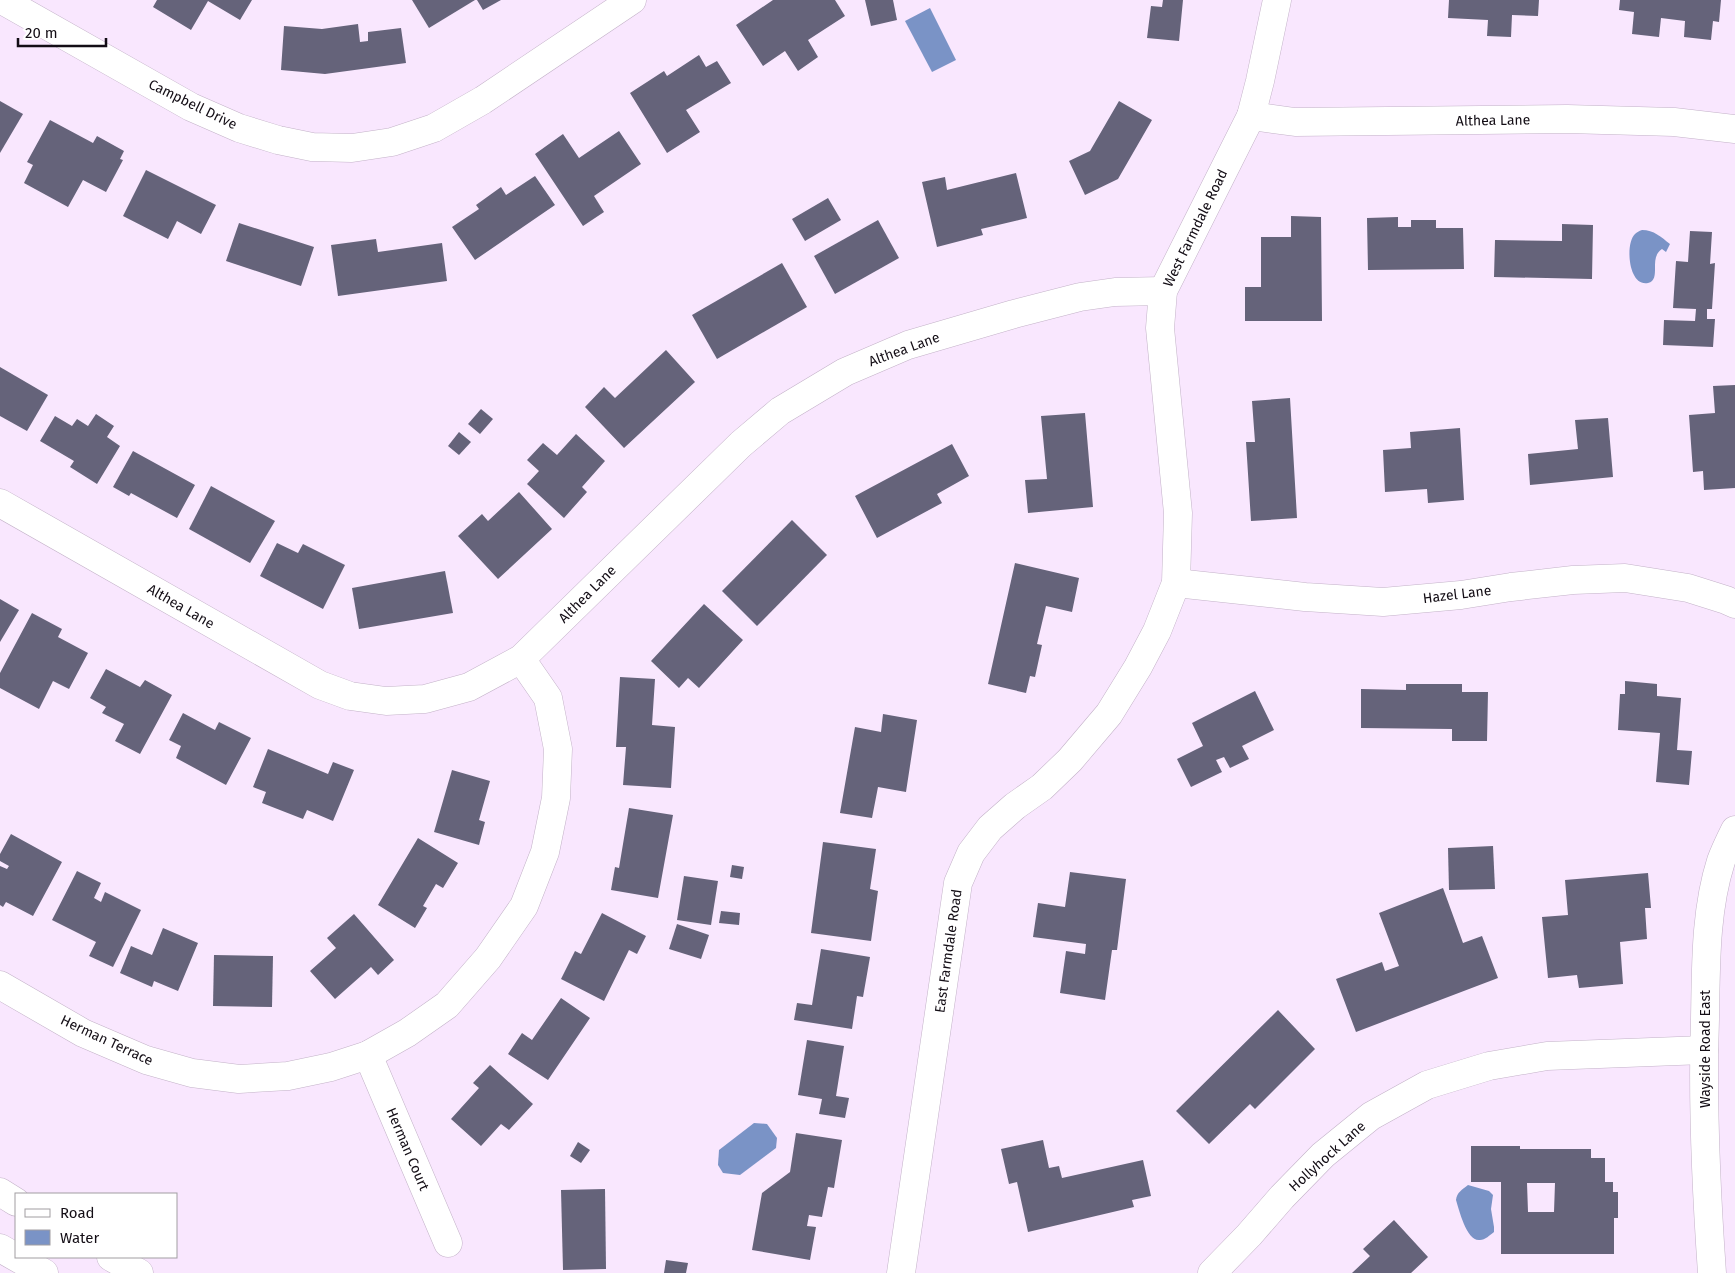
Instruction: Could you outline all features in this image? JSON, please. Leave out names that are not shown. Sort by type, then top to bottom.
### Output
[{"type":"main road","name":"Campbell Drive","points":[[2,0],[191,107],[239,128],[278,140],[312,147],[352,148],[392,142],[434,128],[483,100],[632,0]]},
{"type":"main road","name":"West Farmdale Road","points":[[1176,583],[1178,513],[1160,328],[1163,291],[1251,116],[1277,0]]},
{"type":"main road","name":"Althea Lane","points":[[1251,116],[1295,122],[1566,119],[1674,122],[1735,129]]},
{"type":"main road","name":"Althea Lane","points":[[0,504],[320,685],[350,696],[386,701],[425,699],[469,687],[521,659],[741,444],[780,411],[845,372],[908,345],[1014,314],[1080,298],[1115,292],[1163,291]]},
{"type":"main road","name":"Hazel Lane","points":[[1176,583],[1305,597],[1383,602],[1461,596],[1511,587],[1573,580],[1625,578],[1688,588],[1735,604]]},
{"type":"main road","name":"East Farmdale Road","points":[[902,1273],[958,882],[972,853],[990,828],[1042,787],[1070,760],[1109,714],[1138,667],[1157,630],[1176,583]]},
{"type":"main road","name":"Herman Terrace","points":[[0,985],[83,1032],[146,1060],[192,1073],[238,1078],[288,1076],[331,1067],[368,1055],[407,1033],[447,1005],[488,958],[524,906],[545,852],[556,798],[558,749],[548,698],[521,659]]},
{"type":"main road","name":"Wayside Road East","points":[[1712,1273],[1706,1184],[1704,1050],[1706,975],[1710,908],[1721,860],[1735,830]]},
{"type":"main road","name":"Hollyhock Lane","points":[[1212,1273],[1282,1197],[1323,1156],[1371,1116],[1427,1085],[1489,1066],[1547,1056],[1704,1050]]},
{"type":"main road","name":"Herman Court","points":[[368,1055],[448,1243]]},
{"type":"main road","points":[[0,1192],[15,1201]]},
{"type":"main road","points":[[0,1248],[15,1257]]},
{"type":"main road","points":[[18,1258],[44,1273]]},
{"type":"main road","points":[[113,1258],[139,1273]]},
{"type":"water","points":[[930,8],[956,60],[932,72],[905,21]]},
{"type":"water","points":[[1642,230],[1660,236],[1670,244],[1666,252],[1662,249],[1658,253],[1654,277],[1648,283],[1641,282],[1636,278],[1632,272],[1629,255],[1632,239],[1636,233]]},
{"type":"water","points":[[754,1123],[767,1124],[777,1138],[776,1148],[740,1175],[723,1173],[718,1165],[719,1150]]},
{"type":"water","points":[[1468,1185],[1489,1191],[1493,1195],[1491,1209],[1494,1232],[1482,1240],[1475,1239],[1467,1231],[1456,1200],[1459,1193]]},
{"type":"building","points":[[157,0],[252,0],[240,20],[208,1],[191,30],[153,7]]},
{"type":"building","points":[[412,0],[475,0],[429,28]]},
{"type":"building","points":[[477,0],[501,0],[483,10]]},
{"type":"building","points":[[773,0],[835,0],[845,16],[808,40],[818,57],[798,71],[785,51],[763,66],[736,25]]},
{"type":"building","points":[[865,0],[893,0],[897,20],[871,26]]},
{"type":"building","points":[[1163,0],[1183,0],[1179,41],[1147,38],[1151,6],[1162,7]]},
{"type":"building","points":[[1449,0],[1539,0],[1538,16],[1512,15],[1511,37],[1487,36],[1488,20],[1448,18]]},
{"type":"building","points":[[1620,0],[1721,0],[1719,22],[1713,21],[1711,40],[1684,37],[1685,21],[1661,18],[1659,37],[1632,34],[1634,12],[1619,10]]},
{"type":"building","points":[[358,24],[360,42],[368,41],[368,32],[401,28],[406,63],[325,74],[281,70],[284,26],[322,29]]},
{"type":"building","points":[[699,55],[706,67],[717,61],[731,83],[686,110],[700,132],[667,153],[630,93],[664,71],[667,76]]},
{"type":"building","points":[[0,101],[23,114],[0,153]]},
{"type":"building","points":[[1119,101],[1152,120],[1118,179],[1085,195],[1069,161],[1090,151]]},
{"type":"building","points":[[50,120],[93,143],[97,136],[124,151],[120,159],[123,160],[106,192],[83,180],[68,207],[24,183],[33,165],[27,162]]},
{"type":"building","points":[[619,131],[641,164],[594,196],[604,212],[583,226],[535,154],[563,134],[579,158]]},
{"type":"building","points":[[146,170],[216,205],[201,234],[177,221],[168,239],[123,216]]},
{"type":"building","points":[[1016,173],[1027,218],[981,229],[983,235],[937,247],[922,182],[945,177],[947,190]]},
{"type":"building","points":[[535,176],[555,205],[475,260],[452,227],[479,209],[476,205],[501,187],[506,195]]},
{"type":"building","points":[[828,198],[841,220],[805,241],[792,219]]},
{"type":"building","points":[[1291,216],[1321,217],[1322,321],[1245,321],[1245,287],[1261,287],[1261,237],[1291,237]]},
{"type":"building","points":[[1398,217],[1398,227],[1411,227],[1411,220],[1436,220],[1436,228],[1463,228],[1464,269],[1368,270],[1367,218]]},
{"type":"building","points":[[878,220],[899,258],[835,294],[814,256]]},
{"type":"building","points":[[239,223],[314,247],[301,286],[226,261]]},
{"type":"building","points":[[1562,224],[1593,225],[1592,279],[1494,277],[1495,240],[1562,241]]},
{"type":"building","points":[[1690,231],[1712,232],[1710,264],[1715,263],[1712,309],[1707,309],[1707,319],[1715,319],[1713,347],[1663,345],[1664,320],[1695,321],[1696,309],[1673,308],[1676,261],[1688,262]]},
{"type":"building","points":[[376,239],[378,252],[442,243],[447,281],[338,296],[331,245]]},
{"type":"building","points":[[782,263],[807,307],[717,359],[692,315]]},
{"type":"building","points":[[666,350],[695,382],[624,448],[585,407],[604,387],[615,398]]},
{"type":"building","points":[[0,367],[48,395],[27,431],[0,416]]},
{"type":"building","points":[[1735,385],[1735,488],[1704,490],[1703,471],[1693,472],[1689,415],[1715,413],[1713,386]]},
{"type":"building","points":[[1290,398],[1297,518],[1251,521],[1246,442],[1255,442],[1252,401]]},
{"type":"building","points":[[481,409],[493,419],[480,434],[468,424]]},
{"type":"building","points":[[1085,413],[1093,507],[1028,513],[1025,480],[1047,479],[1041,416]]},
{"type":"building","points":[[96,414],[114,426],[107,437],[120,446],[97,484],[70,467],[74,461],[40,441],[55,416],[72,426],[77,419],[88,426]]},
{"type":"building","points":[[1608,418],[1613,477],[1530,485],[1528,454],[1578,449],[1575,420]]},
{"type":"building","points":[[1460,428],[1464,500],[1428,503],[1427,489],[1385,492],[1383,450],[1411,448],[1410,432]]},
{"type":"building","points":[[459,432],[471,442],[459,455],[448,446]]},
{"type":"building","points":[[576,434],[605,461],[582,487],[587,492],[564,518],[527,484],[539,471],[527,460],[543,443],[557,455]]},
{"type":"building","points":[[952,444],[969,476],[937,494],[942,503],[877,538],[855,496]]},
{"type":"building","points":[[133,451],[195,485],[177,518],[131,493],[129,496],[113,487]]},
{"type":"building","points":[[211,486],[275,521],[250,563],[189,529]]},
{"type":"building","points":[[519,492],[552,529],[498,579],[458,536],[482,514],[488,521]]},
{"type":"building","points":[[792,520],[827,555],[757,626],[722,591]]},
{"type":"building","points":[[277,543],[298,553],[303,544],[345,565],[323,609],[260,576]]},
{"type":"building","points":[[1015,563],[1079,578],[1072,612],[1046,606],[1037,644],[1042,645],[1035,677],[1030,676],[1026,693],[988,684]]},
{"type":"building","points":[[445,571],[453,613],[359,629],[352,588]]},
{"type":"building","points":[[0,599],[19,610],[0,642]]},
{"type":"building","points":[[704,604],[743,640],[699,688],[688,678],[679,688],[651,661]]},
{"type":"building","points":[[32,613],[62,629],[58,637],[88,653],[69,689],[53,681],[39,709],[0,688],[0,673]]},
{"type":"building","points":[[106,669],[140,687],[145,680],[172,695],[140,754],[115,741],[124,724],[102,713],[106,707],[90,698]]},
{"type":"building","points":[[620,677],[655,679],[652,725],[675,727],[671,788],[623,785],[626,747],[616,747]]},
{"type":"building","points":[[1625,681],[1657,684],[1657,696],[1681,698],[1677,750],[1692,751],[1689,785],[1656,782],[1660,733],[1618,730],[1620,694],[1625,694]]},
{"type":"building","points":[[1406,684],[1462,684],[1462,692],[1488,692],[1487,741],[1452,741],[1452,729],[1361,728],[1361,689],[1406,690]]},
{"type":"building","points":[[1255,691],[1274,730],[1242,746],[1249,759],[1230,768],[1224,757],[1216,760],[1222,772],[1191,787],[1177,759],[1203,746],[1192,723]]},
{"type":"building","points":[[183,713],[215,730],[219,722],[251,738],[226,785],[176,758],[181,746],[169,740]]},
{"type":"building","points":[[883,714],[917,720],[906,792],[878,787],[872,818],[840,813],[855,727],[881,732]]},
{"type":"building","points":[[268,749],[328,774],[333,762],[354,770],[333,821],[307,810],[303,819],[262,803],[266,792],[253,787]]},
{"type":"building","points":[[452,770],[490,781],[479,820],[485,822],[479,845],[434,832]]},
{"type":"building","points":[[629,808],[673,815],[658,898],[611,890],[615,867],[619,868]]},
{"type":"building","points":[[11,834],[62,862],[33,916],[6,902],[3,907],[0,905],[0,866],[7,869],[9,866],[0,861],[0,854]]},
{"type":"building","points":[[418,838],[458,863],[443,888],[436,884],[423,906],[427,908],[415,928],[378,905]]},
{"type":"building","points":[[823,842],[876,849],[870,889],[878,891],[871,941],[811,933]]},
{"type":"building","points":[[1493,846],[1495,889],[1449,890],[1448,848]]},
{"type":"building","points":[[732,865],[744,867],[742,879],[730,877]]},
{"type":"building","points":[[77,871],[101,883],[94,898],[101,902],[105,892],[141,910],[113,967],[89,956],[96,942],[52,920]]},
{"type":"building","points":[[1070,872],[1126,879],[1117,950],[1112,950],[1105,1000],[1060,993],[1066,951],[1085,954],[1086,944],[1033,937],[1038,903],[1065,907]]},
{"type":"building","points":[[1648,873],[1651,908],[1645,908],[1647,939],[1620,942],[1623,984],[1579,988],[1577,975],[1548,978],[1542,917],[1568,915],[1565,880]]},
{"type":"building","points":[[684,876],[718,881],[711,925],[677,920]]},
{"type":"building","points":[[1443,888],[1463,943],[1482,936],[1498,978],[1356,1032],[1336,979],[1382,962],[1385,971],[1399,966],[1379,913]]},
{"type":"building","points":[[721,911],[740,913],[739,925],[719,923]]},
{"type":"building","points":[[602,913],[646,936],[637,954],[629,950],[604,1001],[561,979],[575,951],[581,954]]},
{"type":"building","points":[[354,914],[394,960],[378,975],[371,967],[335,999],[310,971],[336,948],[327,938]]},
{"type":"building","points":[[677,924],[709,935],[701,959],[669,949]]},
{"type":"building","points":[[163,928],[198,943],[178,991],[154,981],[152,987],[120,973],[131,946],[152,955]]},
{"type":"building","points":[[821,949],[870,957],[863,997],[857,996],[852,1029],[794,1020],[797,1003],[812,1005]]},
{"type":"building","points":[[214,955],[273,956],[272,1007],[213,1006]]},
{"type":"building","points":[[561,998],[590,1018],[548,1080],[508,1054],[522,1033],[532,1040]]},
{"type":"building","points":[[1278,1010],[1315,1049],[1255,1109],[1250,1104],[1209,1144],[1176,1111]]},
{"type":"building","points":[[807,1040],[844,1046],[836,1096],[849,1098],[845,1118],[819,1114],[822,1099],[798,1095]]},
{"type":"building","points":[[490,1065],[533,1104],[509,1130],[501,1124],[481,1146],[451,1119],[479,1088],[473,1083]]},
{"type":"building","points":[[796,1133],[842,1140],[834,1188],[828,1187],[822,1217],[809,1215],[807,1226],[816,1227],[810,1260],[752,1250],[762,1193],[790,1172]]},
{"type":"building","points":[[1043,1140],[1049,1168],[1059,1166],[1062,1178],[1143,1160],[1151,1196],[1132,1200],[1134,1207],[1028,1232],[1017,1182],[1009,1184],[1001,1149]]},
{"type":"building","points":[[578,1142],[590,1150],[581,1163],[570,1156]]},
{"type":"building","points":[[1471,1146],[1520,1146],[1520,1149],[1591,1149],[1591,1158],[1605,1158],[1605,1182],[1613,1182],[1613,1192],[1618,1192],[1618,1218],[1614,1218],[1614,1254],[1501,1254],[1501,1182],[1471,1182]],"holes":[[[1527,1183],[1555,1183],[1554,1212],[1528,1212]]]},
{"type":"building","points":[[605,1189],[606,1269],[563,1270],[561,1190]]},
{"type":"building","points":[[1394,1220],[1428,1257],[1411,1273],[1352,1273],[1370,1256],[1363,1249]]},
{"type":"building","points":[[666,1260],[688,1263],[686,1273],[664,1273]]}]
